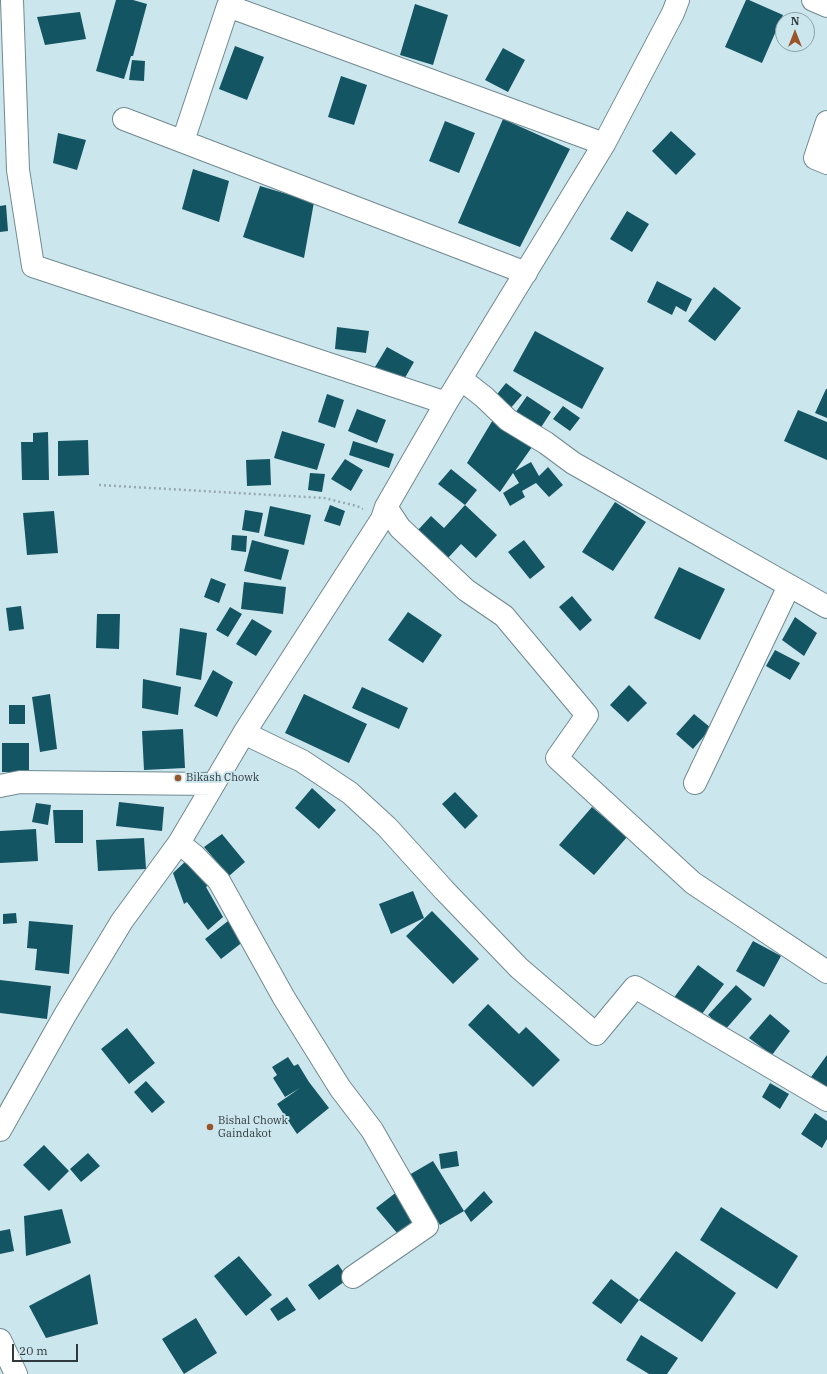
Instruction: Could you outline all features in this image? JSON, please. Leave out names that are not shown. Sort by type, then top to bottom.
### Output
[{"type":"street","points":[[12,0],[18,170],[33,266],[446,403]]},
{"type":"street","points":[[0,1130],[65,1015],[122,921],[179,843],[244,733],[384,513],[446,403],[604,144],[673,13],[678,0]]},
{"type":"street","points":[[813,0],[827,6]]},
{"type":"street","points":[[182,141],[222,3],[604,144]]},
{"type":"street","points":[[124,119],[526,273]]},
{"type":"street","points":[[827,122],[815,158],[827,163]]},
{"type":"street","points":[[461,379],[484,397],[508,420],[546,443],[573,463],[827,607]]},
{"type":"street","points":[[384,513],[466,590],[504,616],[587,715],[557,758],[693,883],[827,972]]},
{"type":"street","points":[[695,783],[789,586]]},
{"type":"street","points":[[244,733],[302,761],[350,793],[387,827],[444,890],[519,968],[596,1034],[635,987],[827,1100]]},
{"type":"street","points":[[0,786],[20,782],[213,784]]},
{"type":"street","points":[[179,843],[195,856],[219,881],[284,998],[340,1088],[372,1130],[427,1226],[353,1276]]},
{"type":"street","points":[[0,1340],[16,1374]]},
{"type":"path","points":[[99,485],[324,498],[384,513]]},
{"type":"building","points":[[116,0],[133,0],[147,4],[133,56],[131,56],[124,79],[96,71]]},
{"type":"building","points":[[746,0],[776,12],[775,33],[762,63],[725,47]]},
{"type":"building","points":[[415,4],[448,15],[433,65],[400,55]]},
{"type":"building","points":[[80,12],[86,39],[45,45],[37,17]]},
{"type":"building","points":[[235,46],[264,57],[247,100],[219,89]]},
{"type":"building","points":[[503,48],[525,60],[508,92],[485,80]]},
{"type":"building","points":[[132,60],[145,61],[144,81],[129,80]]},
{"type":"building","points":[[341,76],[367,85],[354,125],[328,117]]},
{"type":"building","points":[[503,119],[570,149],[520,247],[458,223]]},
{"type":"building","points":[[445,121],[475,133],[459,173],[429,161]]},
{"type":"building","points":[[671,131],[696,154],[676,175],[652,151]]},
{"type":"building","points":[[58,133],[86,140],[77,170],[53,163]]},
{"type":"building","points":[[193,169],[229,181],[219,222],[182,209]]},
{"type":"building","points":[[260,186],[314,202],[304,258],[243,237]]},
{"type":"building","points":[[6,205],[8,231],[0,232],[0,206]]},
{"type":"building","points":[[627,211],[649,224],[632,252],[610,239]]},
{"type":"building","points":[[657,281],[692,299],[686,312],[676,306],[672,315],[647,302]]},
{"type":"building","points":[[714,287],[741,308],[715,341],[688,321]]},
{"type":"building","points":[[337,327],[369,331],[366,353],[335,349]]},
{"type":"building","points":[[535,331],[604,368],[582,409],[513,371]]},
{"type":"building","points":[[387,347],[414,362],[402,383],[375,367]]},
{"type":"building","points":[[506,383],[522,395],[509,410],[494,398]]},
{"type":"building","points":[[827,389],[827,418],[815,413]]},
{"type":"building","points":[[327,394],[344,400],[335,428],[318,422]]},
{"type":"building","points":[[527,396],[551,412],[538,432],[513,416]]},
{"type":"building","points":[[563,406],[580,418],[570,431],[553,419]]},
{"type":"building","points":[[357,409],[386,420],[377,443],[348,431]]},
{"type":"building","points":[[798,410],[827,422],[827,460],[784,441]]},
{"type":"building","points":[[494,418],[532,447],[515,471],[531,462],[539,476],[548,467],[563,485],[549,497],[536,483],[522,491],[525,497],[510,506],[503,493],[519,483],[513,473],[500,492],[467,463]]},
{"type":"building","points":[[282,431],[325,444],[317,470],[274,458]]},
{"type":"building","points":[[48,432],[49,480],[22,480],[21,442],[33,442],[33,433]]},
{"type":"building","points":[[88,440],[89,475],[58,476],[58,441]]},
{"type":"building","points":[[353,441],[394,454],[389,468],[349,455]]},
{"type":"building","points":[[270,459],[271,485],[247,486],[246,460]]},
{"type":"building","points":[[345,459],[363,470],[351,491],[331,479]]},
{"type":"building","points":[[451,469],[477,490],[465,505],[438,484]]},
{"type":"building","points":[[310,473],[325,474],[322,492],[308,490]]},
{"type":"building","points":[[615,502],[646,522],[613,571],[582,552]]},
{"type":"building","points":[[330,505],[345,511],[340,526],[324,521]]},
{"type":"building","points":[[465,505],[497,535],[476,558],[461,544],[448,558],[418,530],[431,516],[444,528]]},
{"type":"building","points":[[270,506],[311,515],[304,545],[264,536]]},
{"type":"building","points":[[245,510],[263,513],[259,533],[242,530]]},
{"type":"building","points":[[54,511],[58,553],[27,555],[23,513]]},
{"type":"building","points":[[232,535],[247,536],[246,552],[231,550]]},
{"type":"building","points":[[252,540],[289,550],[281,580],[244,571]]},
{"type":"building","points":[[524,540],[545,567],[530,579],[508,552]]},
{"type":"building","points":[[679,567],[725,589],[700,640],[654,618]]},
{"type":"building","points":[[211,578],[226,584],[219,603],[204,597]]},
{"type":"building","points":[[244,582],[286,587],[283,614],[241,609]]},
{"type":"building","points":[[572,596],[592,620],[580,631],[559,607]]},
{"type":"building","points":[[21,606],[24,629],[9,631],[6,608]]},
{"type":"building","points":[[230,607],[242,614],[228,637],[216,630]]},
{"type":"building","points":[[408,612],[442,635],[423,663],[388,640]]},
{"type":"building","points":[[97,614],[120,614],[119,649],[96,648]]},
{"type":"building","points":[[795,617],[817,633],[804,656],[782,640]]},
{"type":"building","points":[[252,619],[272,631],[256,656],[236,644]]},
{"type":"building","points":[[180,628],[207,633],[201,680],[176,675]]},
{"type":"building","points":[[775,650],[800,663],[790,680],[766,666]]},
{"type":"building","points":[[213,670],[233,682],[217,717],[194,706]]},
{"type":"building","points":[[143,679],[181,687],[178,715],[142,708]]},
{"type":"building","points":[[629,685],[647,703],[628,722],[610,705]]},
{"type":"building","points":[[362,687],[408,708],[399,729],[352,708]]},
{"type":"building","points":[[50,694],[57,749],[40,752],[32,697]]},
{"type":"building","points":[[304,694],[367,724],[349,763],[285,733]]},
{"type":"building","points":[[9,705],[25,705],[25,724],[9,724]]},
{"type":"building","points":[[694,714],[711,728],[693,749],[676,734]]},
{"type":"building","points":[[183,729],[185,768],[144,770],[142,731]]},
{"type":"building","points":[[2,743],[29,743],[29,772],[2,772]]},
{"type":"building","points":[[312,788],[336,810],[319,829],[295,808]]},
{"type":"building","points":[[455,792],[478,816],[465,829],[442,804]]},
{"type":"building","points":[[119,802],[164,807],[162,831],[116,826]]},
{"type":"building","points":[[36,803],[51,805],[48,825],[32,822]]},
{"type":"building","points":[[592,807],[627,837],[594,875],[559,845]]},
{"type":"building","points":[[53,810],[83,810],[83,843],[55,843]]},
{"type":"building","points":[[36,829],[38,861],[0,863],[0,831]]},
{"type":"building","points":[[222,834],[245,862],[229,876],[204,847]]},
{"type":"building","points":[[144,838],[146,869],[98,871],[96,840]]},
{"type":"building","points":[[188,859],[214,881],[206,887],[223,917],[208,930],[187,902],[184,904],[173,873]]},
{"type":"building","points":[[413,891],[424,918],[391,934],[379,904]]},
{"type":"building","points":[[432,911],[479,959],[453,984],[406,936]]},
{"type":"building","points":[[16,913],[17,923],[3,924],[3,914]]},
{"type":"building","points":[[29,921],[73,925],[69,974],[35,970],[37,949],[27,948]]},
{"type":"building","points":[[228,921],[244,941],[221,959],[205,939]]},
{"type":"building","points":[[753,941],[781,956],[764,987],[736,971]]},
{"type":"building","points":[[698,965],[724,984],[699,1018],[673,999]]},
{"type":"building","points":[[0,980],[51,986],[47,1019],[0,1013]]},
{"type":"building","points":[[736,985],[752,999],[725,1030],[708,1015]]},
{"type":"building","points":[[488,1004],[519,1034],[526,1027],[560,1060],[533,1087],[468,1025]]},
{"type":"building","points":[[770,1014],[790,1031],[772,1055],[749,1038]]},
{"type":"building","points":[[127,1028],[155,1063],[129,1084],[101,1049]]},
{"type":"building","points":[[827,1055],[827,1088],[811,1077]]},
{"type":"building","points":[[288,1057],[294,1066],[298,1064],[309,1082],[329,1108],[297,1134],[277,1104],[300,1088],[285,1097],[273,1078],[277,1075],[272,1067]]},
{"type":"building","points":[[146,1081],[165,1102],[152,1113],[134,1092]]},
{"type":"building","points":[[770,1083],[789,1094],[780,1109],[762,1097]]},
{"type":"building","points":[[815,1113],[827,1121],[827,1139],[822,1148],[801,1134]]},
{"type":"building","points":[[44,1145],[69,1171],[49,1191],[23,1165]]},
{"type":"building","points":[[457,1151],[459,1166],[441,1169],[439,1154]]},
{"type":"building","points":[[88,1153],[100,1166],[81,1182],[70,1169]]},
{"type":"building","points":[[433,1161],[464,1211],[440,1225],[409,1175]]},
{"type":"building","points":[[398,1191],[424,1223],[403,1240],[376,1208]]},
{"type":"building","points":[[484,1191],[493,1202],[471,1222],[464,1211]]},
{"type":"building","points":[[721,1207],[798,1256],[777,1289],[700,1240]]},
{"type":"building","points":[[62,1209],[71,1243],[26,1256],[24,1216]]},
{"type":"building","points":[[10,1229],[14,1251],[0,1254],[0,1231]]},
{"type":"building","points":[[676,1251],[736,1293],[702,1342],[639,1300]]},
{"type":"building","points":[[239,1256],[272,1295],[246,1316],[214,1276]]},
{"type":"building","points":[[338,1264],[348,1279],[319,1300],[308,1285]]},
{"type":"building","points":[[90,1274],[98,1324],[46,1338],[29,1306]]},
{"type":"building","points":[[611,1279],[639,1300],[621,1324],[592,1303]]},
{"type":"building","points":[[287,1297],[296,1310],[278,1321],[270,1309]]},
{"type":"building","points":[[196,1318],[217,1353],[184,1374],[162,1339]]},
{"type":"building","points":[[641,1335],[678,1358],[667,1374],[649,1374],[626,1360]]},
{"type":"place","name":"Bikash Chowk","points":[[178,778]]},
{"type":"place","name":"Bishal Chowk Gaindakot","points":[[210,1127]]}]
